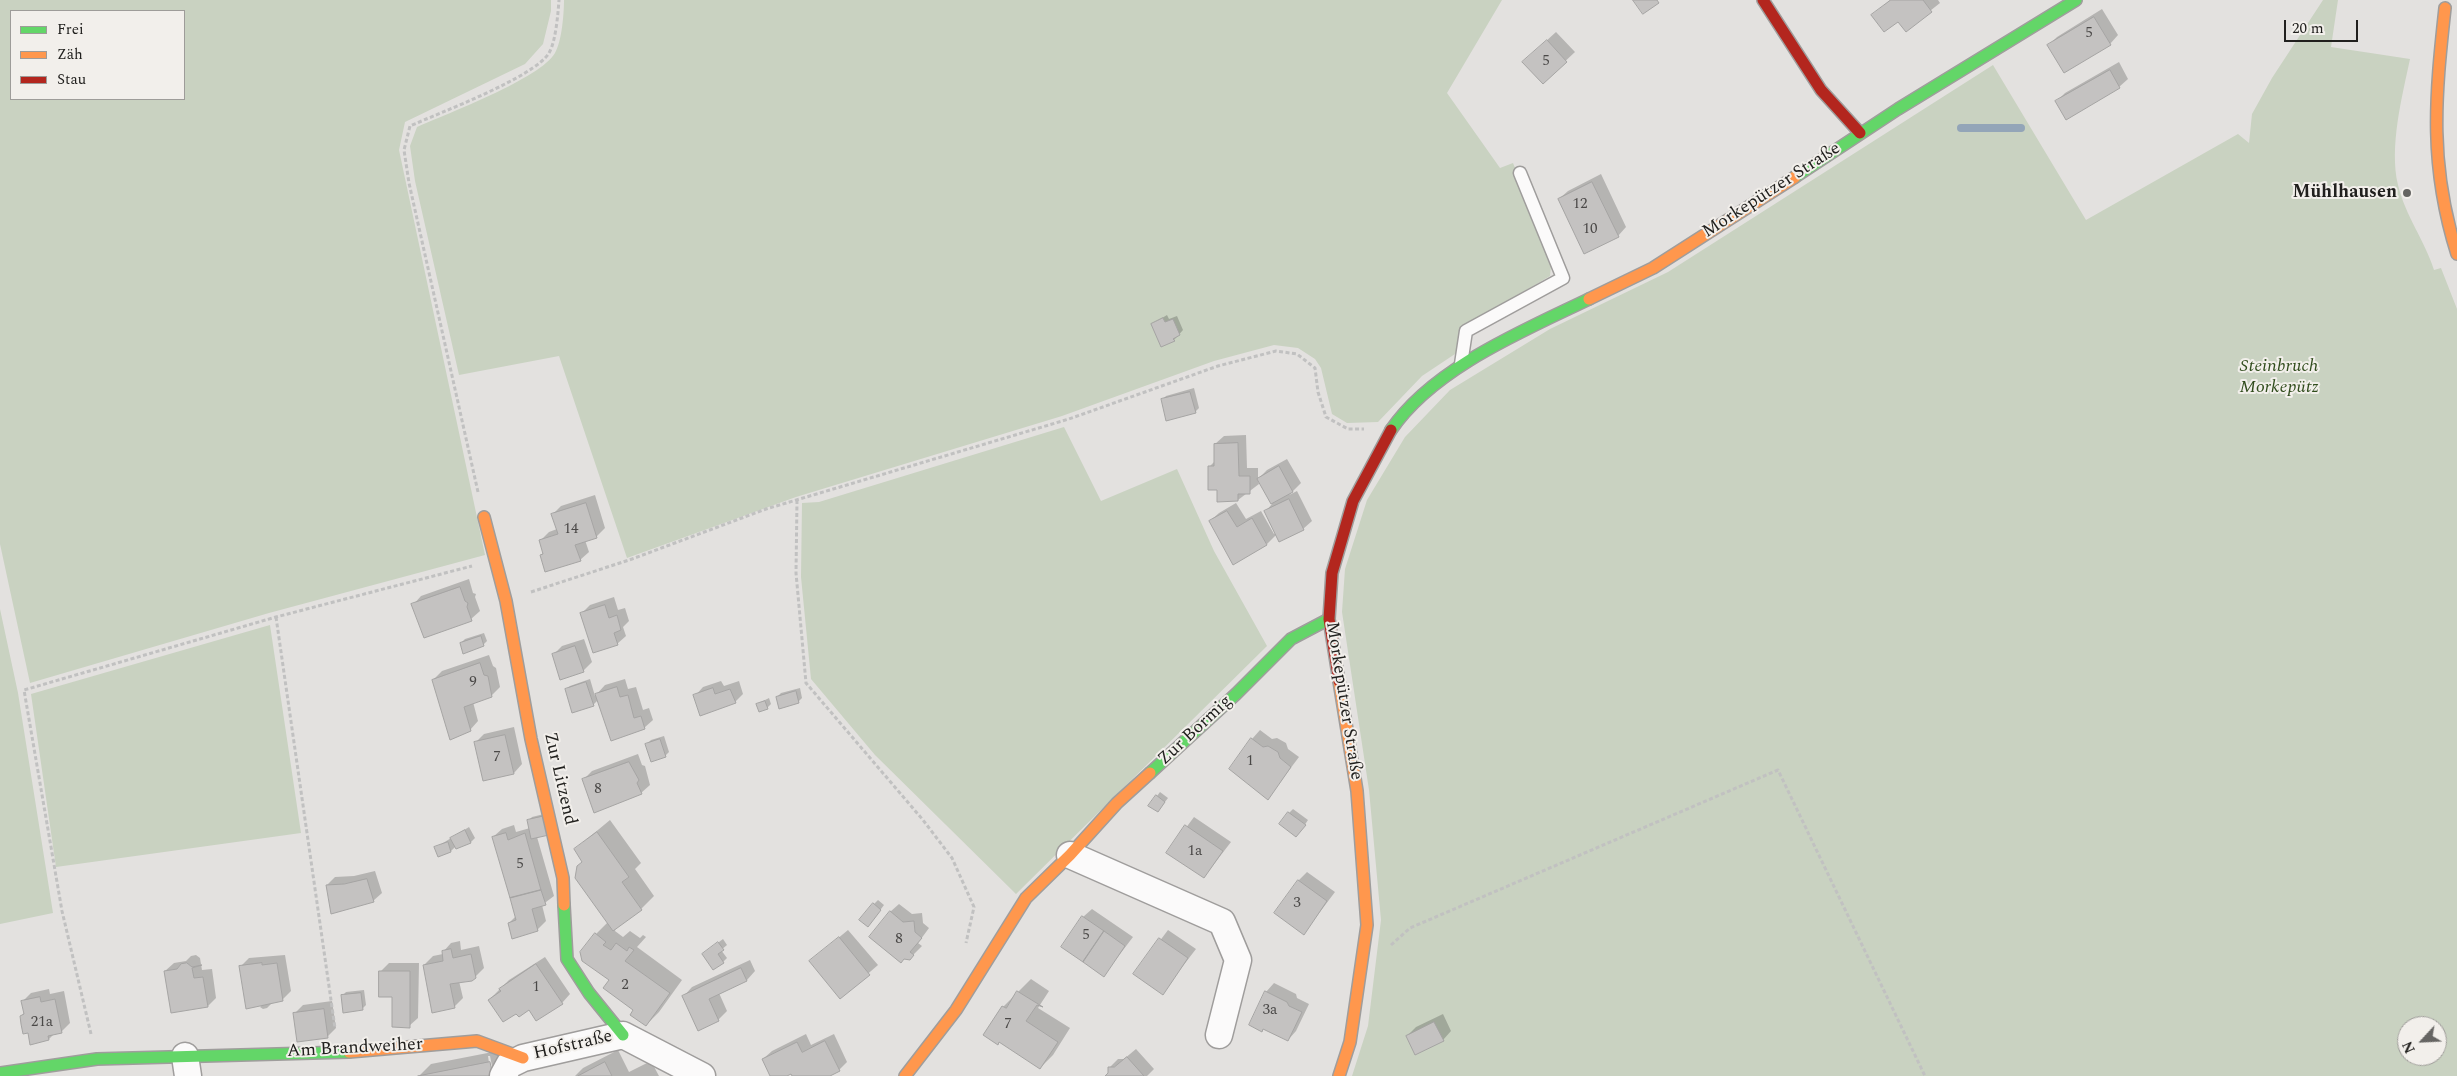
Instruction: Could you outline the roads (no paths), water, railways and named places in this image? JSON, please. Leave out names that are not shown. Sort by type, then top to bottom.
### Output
[{"type":"street","points":[[1763,0],[1821,90],[1860,133]]},
{"type":"street","name":"Morkepützer Straße","points":[[1339,1076],[1350,1042],[1362,971],[1367,925],[1357,791],[1329,618],[1332,572],[1353,501],[1392,428],[1434,384],[1461,366],[1521,332],[1653,268],[1727,222],[1860,133],[2076,0]]},
{"type":"street","points":[[2446,6],[2436,87],[2434,149],[2438,184],[2447,226],[2457,254]]},
{"type":"street","name":"Zur Litzend","points":[[484,517],[506,600],[531,739],[564,878],[567,959],[589,993],[623,1035]]},
{"type":"street","name":"Zur Bormig","points":[[905,1076],[956,1010],[1026,898],[1070,855],[1118,803],[1236,694],[1291,639],[1329,618]]},
{"type":"street","points":[[1070,855],[1222,922],[1238,960],[1219,1035]]},
{"type":"street","name":"Hofstraße","points":[[504,1076],[510,1065],[523,1058],[623,1035],[702,1076]]},
{"type":"street","name":"Am Brandweiher","points":[[0,1072],[97,1059],[187,1066],[477,1041],[523,1058]]},
{"type":"lane","points":[[1461,366],[1466,331],[1563,278],[1520,173]]},
{"type":"waterway","points":[[1961,128],[2021,128]]},
{"type":"place","name":"Mühlhausen","points":[[2407,193]]},
{"type":"park label","name":"Steinbruch Morkepütz","points":[[2279,377]]}]
